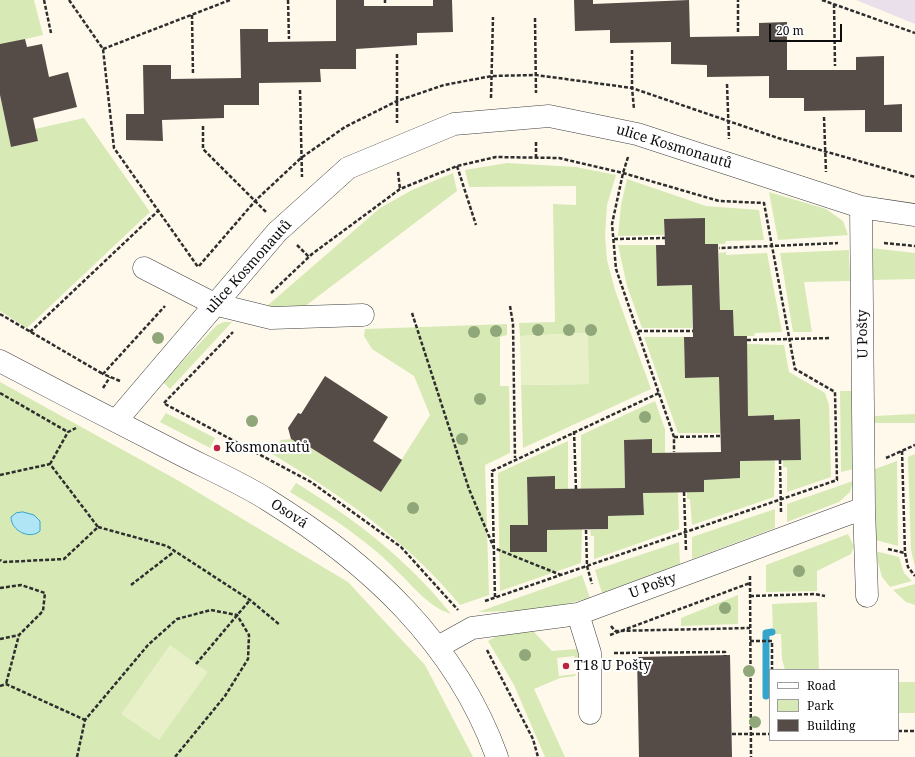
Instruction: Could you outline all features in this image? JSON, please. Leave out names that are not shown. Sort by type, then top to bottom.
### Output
[{"type":"street","name":"ulice Kosmonautů","points":[[116,421],[214,304],[281,228],[348,168],[454,124],[549,116],[637,134],[861,207],[915,215]]},
{"type":"street","name":"U Pošty","points":[[861,207],[864,508],[867,596]]},
{"type":"street","points":[[144,268],[214,304],[251,314],[271,318],[363,315]]},
{"type":"street","name":"Osová","points":[[0,361],[267,499],[331,542],[386,589],[438,647],[468,691],[497,757]]},
{"type":"street","name":"U Pošty","points":[[438,647],[472,628],[578,614],[864,508]]},
{"type":"street","points":[[578,614],[597,653],[590,713]]},
{"type":"path","points":[[44,0],[51,33]]},
{"type":"path","points":[[69,0],[103,50],[114,148],[199,266],[182,288],[103,374]]},
{"type":"path","points":[[103,50],[230,0]]},
{"type":"path","points":[[288,0],[289,39]]},
{"type":"path","points":[[738,0],[738,32]]},
{"type":"path","points":[[822,0],[915,33]]},
{"type":"path","points":[[834,4],[835,66]]},
{"type":"path","points":[[192,15],[193,75]]},
{"type":"path","points":[[490,121],[493,18]]},
{"type":"path","points":[[535,18],[536,158]]},
{"type":"path","points":[[727,84],[729,164]]},
{"type":"path","points":[[300,90],[301,158],[304,208]]},
{"type":"path","points":[[824,117],[826,196]]},
{"type":"path","points":[[203,126],[204,148],[309,257]]},
{"type":"path","points":[[165,404],[251,314],[309,257],[400,189],[457,166],[496,157],[559,158],[623,173],[719,201],[764,203],[795,369],[835,392],[837,480],[481,603]]},
{"type":"path","points":[[457,166],[476,225]]},
{"type":"path","points":[[623,173],[612,224],[616,268],[674,437],[674,452]]},
{"type":"path","points":[[30,332],[159,210]]},
{"type":"path","points":[[614,239],[664,238]]},
{"type":"path","points":[[718,248],[841,242]]},
{"type":"path","points":[[880,242],[915,246]]},
{"type":"path","points":[[510,306],[513,324],[515,458]]},
{"type":"path","points":[[412,313],[469,488],[494,548],[561,575]]},
{"type":"path","points":[[0,314],[103,374],[121,382]]},
{"type":"path","points":[[638,331],[692,331]]},
{"type":"path","points":[[747,340],[831,338]]},
{"type":"path","points":[[99,395],[110,377]]},
{"type":"path","points":[[0,393],[68,432],[50,464],[0,474]]},
{"type":"path","points":[[495,597],[492,471],[515,458],[659,393]]},
{"type":"path","points":[[159,401],[311,482],[401,547],[459,611]]},
{"type":"path","points":[[574,431],[576,489]]},
{"type":"path","points":[[674,437],[721,436]]},
{"type":"path","points":[[882,460],[915,445]]},
{"type":"path","points":[[902,451],[905,553],[908,567],[915,576]]},
{"type":"path","points":[[780,460],[780,540]]},
{"type":"path","points":[[50,464],[98,527],[167,546],[250,600],[280,625]]},
{"type":"path","points":[[684,492],[686,574]]},
{"type":"path","points":[[0,560],[4,562],[64,559],[98,527]]},
{"type":"path","points":[[586,530],[586,566],[599,607],[615,632]]},
{"type":"path","points":[[131,585],[174,551]]},
{"type":"path","points":[[750,551],[751,757]]},
{"type":"path","points":[[725,656],[725,652],[597,653],[605,638],[615,632],[750,583]]},
{"type":"path","points":[[0,588],[21,585],[45,594],[43,611],[19,635],[6,684]]},
{"type":"path","points":[[750,596],[815,594],[825,596]]},
{"type":"path","points":[[196,664],[250,600]]},
{"type":"path","points":[[77,757],[85,720],[148,644],[177,619],[211,610],[237,615],[249,635],[248,659],[225,696],[175,757]]},
{"type":"path","points":[[615,632],[750,628]]},
{"type":"path","points":[[0,640],[19,635]]},
{"type":"path","points":[[750,641],[772,641],[772,669]]},
{"type":"path","points":[[485,647],[533,739],[538,757]]},
{"type":"path","points":[[0,686],[6,684],[85,720]]},
{"type":"path","points":[[899,731],[915,731]]},
{"type":"path","points":[[732,734],[769,734]]},
{"type":"shaded area","points":[[856,0],[915,0],[915,24]]},
{"type":"green space","points":[[0,0],[34,0],[43,35],[0,45]]},
{"type":"green space","points":[[0,96],[11,147],[38,141],[35,129],[84,118],[150,212],[27,328],[0,311]]},
{"type":"green space","points":[[507,163],[576,167],[616,175],[607,205],[605,235],[607,260],[615,290],[651,389],[523,448],[521,385],[589,384],[587,333],[520,336],[519,323],[555,322],[553,204],[576,205],[576,186],[469,187],[465,170]]},
{"type":"green space","points":[[453,173],[457,191],[304,307],[279,312],[267,306],[380,208],[412,190]]},
{"type":"green space","points":[[627,179],[706,206],[759,210],[764,240],[726,241],[725,244],[705,244],[704,218],[664,219],[664,235],[618,236],[621,205]]},
{"type":"green space","points":[[769,192],[826,209],[843,221],[848,235],[778,240]]},
{"type":"green space","points":[[618,245],[656,245],[657,286],[692,285],[692,328],[642,328],[627,286]]},
{"type":"green space","points":[[871,248],[915,253],[915,279],[872,280]]},
{"type":"green space","points":[[849,250],[850,281],[804,282],[812,332],[793,332],[780,253]]},
{"type":"green space","points":[[726,252],[726,255],[767,253],[782,332],[755,333],[754,336],[734,336],[733,310],[720,310],[719,253]]},
{"type":"green space","points":[[224,322],[232,322],[170,389],[163,382],[217,325]]},
{"type":"green space","points":[[507,324],[507,335],[500,337],[500,386],[509,386],[510,453],[485,465],[489,595],[460,605],[418,560],[373,521],[299,470],[272,454],[281,440],[291,439],[306,448],[308,446],[381,492],[430,415],[414,376],[372,349],[364,336],[365,329]]},
{"type":"green space","points":[[588,333],[589,384],[521,385],[520,336]]},
{"type":"green space","points":[[644,337],[684,337],[685,378],[719,377],[721,433],[678,433]]},
{"type":"green space","points":[[747,344],[784,345],[789,372],[825,393],[829,405],[831,477],[787,492],[787,467],[783,467],[783,460],[801,459],[800,420],[774,420],[774,415],[748,416]]},
{"type":"green space","points":[[0,382],[179,481],[348,582],[425,665],[473,757],[0,757]]},
{"type":"green space","points":[[840,391],[852,391],[853,469],[841,472]]},
{"type":"green space","points":[[655,401],[665,429],[665,453],[652,453],[651,439],[624,440],[625,488],[581,489],[581,435]]},
{"type":"green space","points":[[166,413],[215,438],[210,448],[160,422]]},
{"type":"green space","points":[[915,414],[915,423],[874,423],[875,416]]},
{"type":"green space","points":[[568,441],[568,489],[555,489],[527,477],[528,525],[510,525],[511,552],[547,552],[547,526],[581,526],[581,563],[500,591],[498,473]]},
{"type":"green space","points":[[739,453],[775,460],[774,497],[692,525],[690,499],[687,499],[687,492],[704,492],[704,480]]},
{"type":"green space","points":[[915,454],[915,567],[911,550],[908,457]]},
{"type":"green space","points":[[897,461],[898,546],[876,540],[875,469]]},
{"type":"green space","points":[[853,481],[850,492],[839,502],[787,522],[787,504]]},
{"type":"green space","points":[[296,483],[360,526],[399,558],[451,614],[429,602],[386,560],[353,533],[290,492]]},
{"type":"green space","points":[[643,489],[677,489],[679,529],[594,559],[594,536],[591,536],[590,530],[608,529],[608,516],[644,515]]},
{"type":"green space","points":[[775,509],[775,528],[692,559],[692,537]]},
{"type":"green space","points":[[848,534],[854,546],[851,554],[817,571],[817,591],[766,592],[766,565]]},
{"type":"green space","points":[[679,542],[680,564],[602,593],[595,570]]},
{"type":"green space","points":[[875,551],[899,557],[904,573],[912,581],[890,587],[882,577]]},
{"type":"green space","points":[[582,575],[590,598],[542,610],[478,612]]},
{"type":"green space","points":[[915,584],[915,605],[906,602],[893,590]]},
{"type":"green space","points":[[738,595],[738,624],[681,626],[681,618]]},
{"type":"green space","points":[[817,602],[819,669],[785,669],[782,659],[781,634],[773,634],[772,604]]},
{"type":"green space","points":[[534,632],[552,651],[577,649],[579,657],[575,658],[574,656],[557,658],[559,676],[576,674],[575,676],[560,678],[534,689],[565,757],[545,757],[514,685],[488,641],[504,634]]},
{"type":"green space","points":[[170,645],[208,672],[159,740],[121,714]]},
{"type":"green space","points":[[899,682],[915,682],[915,713],[899,713]]},
{"type":"water","points":[[23,512],[34,515],[40,521],[40,531],[36,534],[31,535],[22,533],[14,526],[11,517],[16,513]]},
{"type":"building","points":[[336,0],[364,0],[364,6],[433,6],[433,0],[452,0],[453,32],[417,33],[417,45],[356,49],[356,69],[320,69],[321,82],[259,83],[259,105],[224,105],[224,118],[162,120],[163,141],[126,140],[126,114],[144,114],[143,65],[171,65],[171,79],[241,78],[240,29],[268,29],[268,42],[336,41]]},
{"type":"building","points":[[574,0],[593,0],[593,4],[689,0],[690,37],[759,36],[759,23],[787,22],[787,70],[856,70],[856,57],[884,56],[884,105],[902,104],[902,132],[865,132],[865,110],[804,111],[804,98],[769,98],[769,76],[707,77],[707,65],[671,64],[671,42],[610,43],[610,30],[575,31]]},
{"type":"building","points":[[25,39],[27,47],[42,44],[49,77],[68,72],[77,107],[33,118],[38,141],[11,147],[0,95],[0,44]]},
{"type":"building","points":[[705,218],[705,244],[718,244],[720,310],[733,310],[734,336],[747,336],[748,416],[774,415],[774,420],[800,419],[801,460],[740,461],[740,478],[704,480],[704,492],[643,493],[644,515],[608,516],[608,529],[547,530],[547,552],[510,552],[510,525],[528,525],[527,477],[555,476],[555,489],[625,488],[624,440],[652,439],[652,453],[721,452],[719,377],[685,378],[684,337],[693,337],[692,285],[657,286],[656,245],[665,245],[664,219]]},
{"type":"building","points":[[325,376],[388,417],[373,441],[402,460],[381,492],[308,446],[306,448],[291,439],[288,428],[298,413],[301,414]]},
{"type":"building","points":[[730,655],[732,757],[639,757],[637,657]]},
{"type":"waterway","points":[[766,696],[766,633],[772,632]]},
{"type":"place","name":"Kosmonautů","points":[[217,448]]},
{"type":"place","name":"T18 U Pošty","points":[[566,666]]}]
